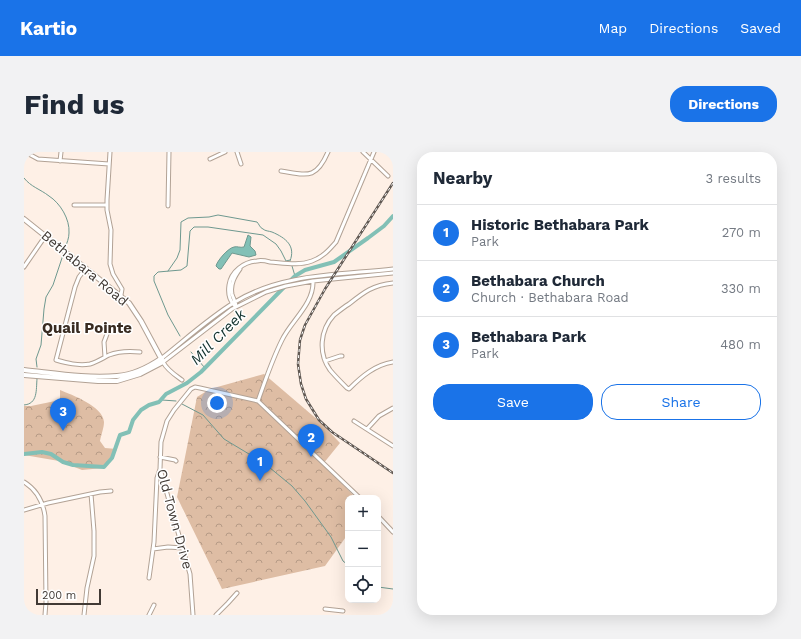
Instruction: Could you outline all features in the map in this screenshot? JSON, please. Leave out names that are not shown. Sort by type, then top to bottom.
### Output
[{"type":"main road","name":"Bethabara Road","points":[[24,219],[121,296],[134,310],[163,360]]},
{"type":"main road","points":[[24,370],[39,374],[98,381],[117,381],[154,368],[163,360]]},
{"type":"main road","points":[[24,375],[39,374]]},
{"type":"street","points":[[26,152],[35,158],[109,164]]},
{"type":"street","points":[[60,161],[61,152]]},
{"type":"street","points":[[110,152],[107,205],[111,230],[111,269],[122,289],[121,296]]},
{"type":"street","points":[[168,206],[169,152]]},
{"type":"street","points":[[210,159],[225,152]]},
{"type":"street","points":[[237,152],[241,164]]},
{"type":"street","points":[[281,171],[304,174],[314,172],[320,166],[328,152]]},
{"type":"street","points":[[363,152],[388,176]]},
{"type":"street","points":[[236,306],[229,294],[230,280],[236,270],[241,267],[258,261],[302,264],[313,261],[327,253],[336,242],[374,152]]},
{"type":"street","points":[[74,205],[107,205]]},
{"type":"street","points":[[24,267],[46,235]]},
{"type":"street","points":[[86,268],[79,277],[75,287],[56,360],[84,365],[123,351],[140,352]]},
{"type":"street","points":[[163,360],[236,306],[266,292],[313,279],[393,269]]},
{"type":"street","points":[[163,360],[234,303],[271,286],[302,278],[313,279],[393,273]]},
{"type":"street","points":[[313,279],[312,290],[308,300],[282,339],[258,401],[357,495]]},
{"type":"street","points":[[393,283],[377,285],[370,288],[335,315],[325,329],[322,338],[322,349],[325,361],[333,373],[349,389],[368,372],[382,365],[393,362]]},
{"type":"street","points":[[105,357],[104,342],[107,334]]},
{"type":"street","points":[[325,361],[342,356]]},
{"type":"street","name":"Bethabara Road","points":[[163,360],[165,366],[182,380]]},
{"type":"street","name":"Old Town Drive","points":[[193,615],[190,574],[160,469],[161,442],[169,417],[189,391],[195,388],[258,401]]},
{"type":"street","points":[[366,429],[379,416],[393,408]]},
{"type":"street","points":[[354,421],[393,446]]},
{"type":"street","points":[[160,458],[175,460],[176,462]]},
{"type":"street","points":[[149,578],[153,549],[157,478],[160,469]]},
{"type":"street","points":[[24,482],[30,486],[43,504],[46,526],[45,615]]},
{"type":"street","points":[[24,510],[43,504],[111,491]]},
{"type":"street","points":[[84,615],[87,588],[94,556],[94,531],[91,494]]},
{"type":"street","points":[[381,519],[393,532]]},
{"type":"street","points":[[153,549],[168,547],[183,548]]},
{"type":"street","points":[[216,615],[237,593]]},
{"type":"street","points":[[149,615],[154,605]]},
{"type":"street","points":[[325,609],[343,611]]},
{"type":"street","points":[[334,615],[335,610]]},
{"type":"green space","points":[[264,374],[319,421],[340,443],[323,464],[353,495],[345,495],[345,538],[325,566],[222,589],[177,497],[197,397],[210,389]]},
{"type":"green space","points":[[60,390],[93,406],[102,416],[104,424],[100,441],[105,448],[117,449],[111,461],[103,468],[82,470],[59,461],[24,455],[24,406],[60,400]]},
{"type":"water","points":[[248,235],[251,237],[250,246],[255,251],[256,255],[249,257],[232,253],[221,269],[219,269],[216,266],[223,255],[232,248],[244,247]]},
{"type":"waterway","points":[[24,178],[30,184],[53,199],[64,212],[69,228],[69,237],[65,248]]},
{"type":"waterway","points":[[168,271],[177,258],[180,250],[181,222],[188,218],[218,215],[257,222],[264,230],[282,237],[291,247],[292,256],[290,261]]},
{"type":"waterway","name":"Mill Creek","points":[[24,454],[42,452],[51,454],[63,462],[73,465],[104,467],[112,458],[120,435],[129,432],[133,420],[141,410],[149,405],[159,402],[166,394],[187,383],[201,372],[295,276],[305,270],[334,262],[384,226],[393,216]]},
{"type":"waterway","points":[[180,336],[168,315],[154,281],[154,276],[158,272],[181,270],[187,266],[190,231],[194,227],[208,227],[263,235],[276,244],[286,261],[290,260]]},
{"type":"waterway","points":[[37,367],[36,359],[41,345],[46,297],[53,285],[63,255]]},
{"type":"waterway","points":[[292,266],[295,276]]},
{"type":"waterway","points":[[191,352],[205,368]]},
{"type":"waterway","points":[[24,405],[29,404],[34,399],[37,379]]},
{"type":"waterway","points":[[162,400],[176,401]]},
{"type":"waterway","points":[[182,404],[203,415],[224,439],[264,463],[292,486],[305,501],[331,537],[345,563]]},
{"type":"waterway","points":[[381,587],[393,589]]},
{"type":"railway","points":[[393,183],[325,289],[305,325],[300,340],[298,364],[301,384],[306,399],[319,420],[332,432],[393,473]]},
{"type":"place","name":"Bethabara Park","points":[[63,431]]},
{"type":"place","name":"Bethabara Church","points":[[311,457]]},
{"type":"place","name":"Historic Bethabara Park","points":[[260,481]]},
{"type":"district","name":"Quail Pointe","points":[[87,328]]}]
